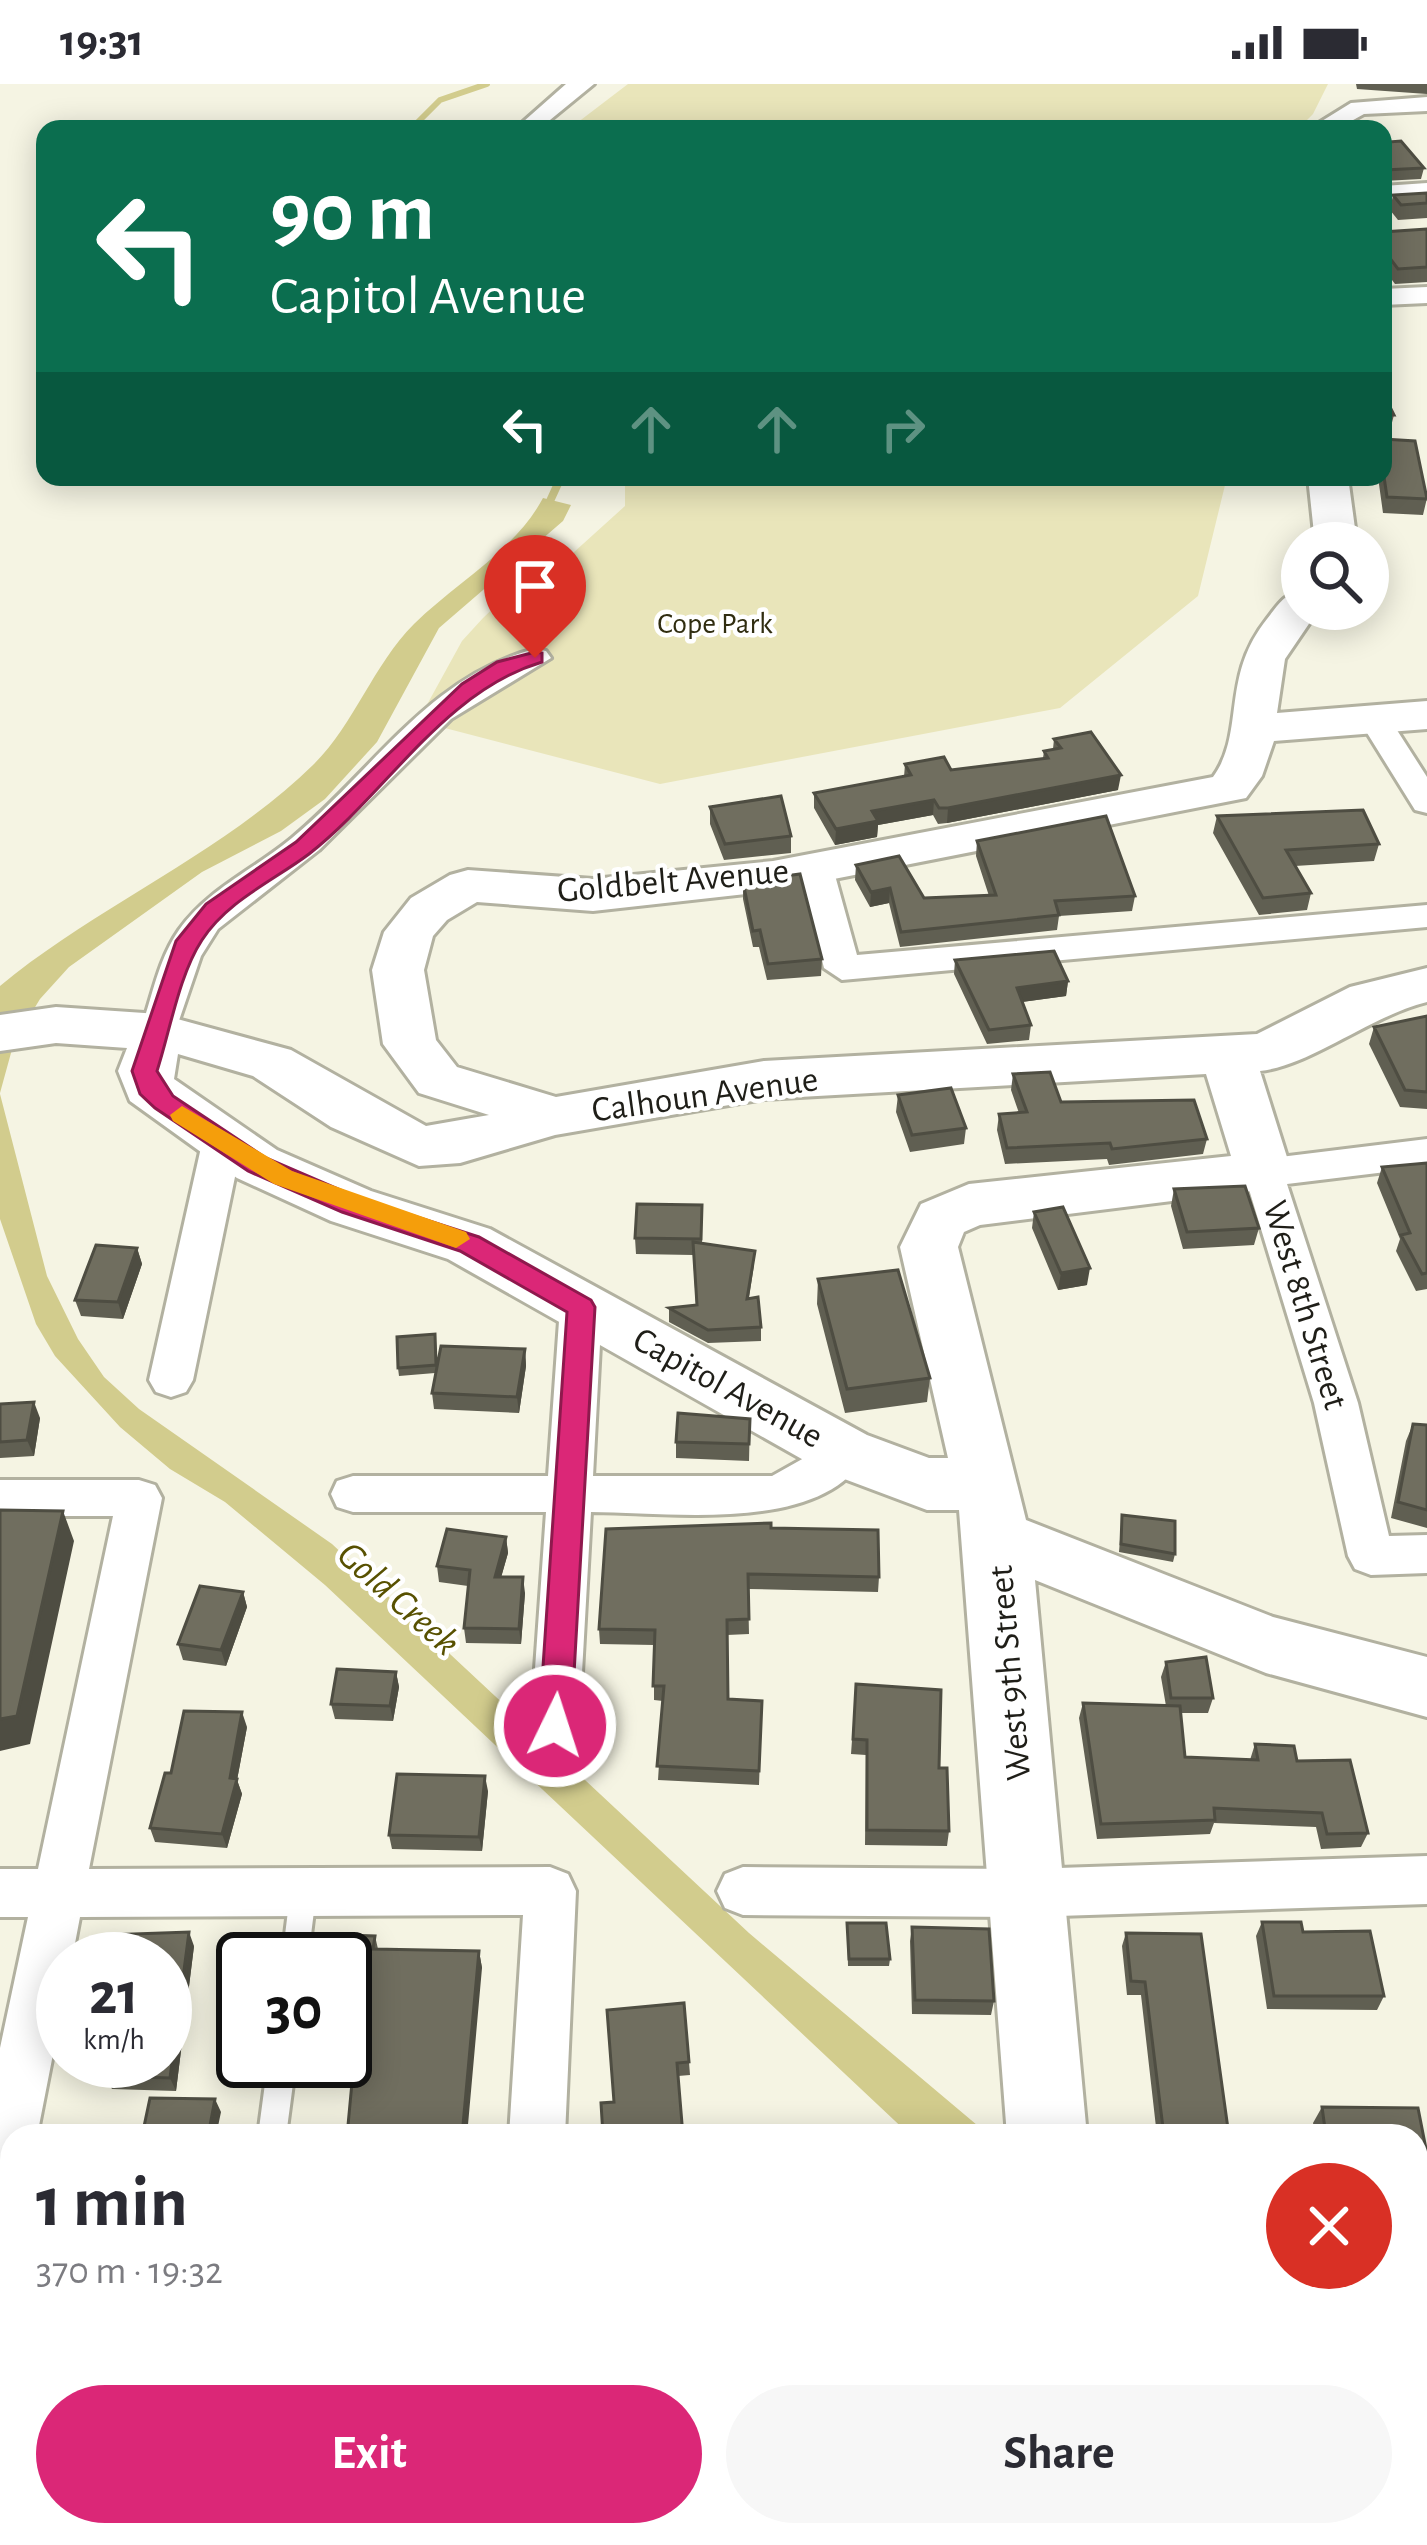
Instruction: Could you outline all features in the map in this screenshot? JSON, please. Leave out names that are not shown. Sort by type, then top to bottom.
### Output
[{"type":"street","points":[[536,120],[565,93],[584,84]]},
{"type":"street","points":[[1335,120],[1359,108],[1427,105],[1420,84]]},
{"type":"street","points":[[1392,195],[1427,193]]},
{"type":"street","points":[[1392,297],[1427,295]]},
{"type":"street","points":[[1329,486],[1333,522]]},
{"type":"street","points":[[1281,628],[1261,665],[1250,729],[1427,715]]},
{"type":"street","points":[[159,1031],[188,941],[214,909],[304,847],[470,688],[505,667],[535,658]]},
{"type":"street","points":[[1375,720],[1427,803]]},
{"type":"street","name":"Goldbelt Avenue","points":[[555,1116],[438,1080],[410,1044],[398,970],[409,932],[429,909],[469,886],[593,895],[816,868],[1229,788],[1249,764],[1250,729]]},
{"type":"street","points":[[816,868],[842,968],[1427,916]]},
{"type":"street","name":"Calhoun Avenue","points":[[0,1033],[56,1025],[159,1031],[272,1063],[383,1131],[419,1146],[460,1143],[555,1116],[764,1080],[1267,1052],[1369,999],[1427,985]]},
{"type":"street","name":"Capitol Avenue","points":[[159,1031],[145,1071],[149,1088],[222,1143],[332,1198],[469,1244],[845,1453],[993,1510],[1266,1644],[1427,1687]]},
{"type":"street","name":"West 8th Street","points":[[1228,1056],[1336,1403],[1371,1556],[1427,1554]]},
{"type":"street","points":[[171,1380],[222,1143]]},
{"type":"street","points":[[1264,1173],[1427,1153]]},
{"type":"street","name":"West 9th Street","points":[[1047,2124],[993,1510],[929,1247],[941,1219],[969,1205],[1264,1173]]},
{"type":"street","points":[[555,1726],[581,1307]]},
{"type":"street","points":[[353,1495],[775,1494],[820,1475],[845,1453]]},
{"type":"street","points":[[0,1498],[140,1498],[11,2124]]},
{"type":"street","points":[[743,1891],[1028,1893],[1427,1880]]},
{"type":"street","points":[[0,1893],[550,1891],[538,2124]]},
{"type":"lane","points":[[298,1932],[303,1895]]},
{"type":"lane","points":[[274,2124],[278,2088]]},
{"type":"green space","points":[[628,84],[1328,84],[1307,120],[581,120]]},
{"type":"green space","name":"Cope Park","points":[[625,486],[1225,486],[1198,596],[1060,708],[660,784],[418,721],[462,641],[483,618],[506,596],[552,572],[625,506]]},
{"type":"shaded area","points":[[543,498],[571,505],[563,521],[439,628],[377,742],[325,799],[281,831],[202,872],[69,967],[40,999],[14,1042],[0,1093],[0,986],[77,930],[239,826],[313,765],[400,640],[501,550]]},
{"type":"shaded area","points":[[0,1094],[47,1276],[78,1339],[104,1377],[139,1409],[332,1544],[749,1933],[976,2124],[898,2124],[325,1585],[225,1502],[170,1469],[120,1427],[55,1356],[36,1324],[0,1219]]},
{"type":"building","points":[[1401,141],[1424,168],[1392,170],[1392,142]]},
{"type":"building","points":[[1427,193],[1427,203],[1401,205],[1393,195]]},
{"type":"building","points":[[1427,229],[1427,267],[1398,269],[1392,261],[1392,231]]},
{"type":"building","points":[[1392,440],[1415,441],[1427,499],[1387,497],[1385,486],[1392,486]]},
{"type":"building","points":[[1091,732],[1121,775],[948,808],[939,808],[934,800],[872,811],[878,821],[836,829],[814,793],[911,775],[905,764],[944,757],[951,770],[1048,758],[1044,751],[1061,748],[1054,739]]},
{"type":"building","points":[[781,796],[791,836],[725,844],[710,807]]},
{"type":"building","points":[[1363,810],[1379,844],[1286,850],[1311,893],[1263,898],[1217,816]]},
{"type":"building","points":[[1106,816],[1135,896],[1055,901],[1059,915],[901,932],[890,888],[871,892],[856,865],[899,856],[924,898],[996,895],[977,841]]},
{"type":"building","points":[[800,874],[822,959],[768,964],[760,930],[753,931],[743,882]]},
{"type":"building","points":[[1054,951],[1068,981],[1017,988],[1031,1025],[989,1030],[955,960]]},
{"type":"building","points":[[1427,1016],[1427,1092],[1405,1090],[1374,1027]]},
{"type":"building","points":[[1050,1072],[1061,1102],[1194,1100],[1207,1139],[1112,1149],[1110,1143],[1007,1148],[999,1114],[1027,1112],[1013,1074]]},
{"type":"building","points":[[951,1088],[966,1128],[912,1135],[898,1095]]},
{"type":"building","points":[[1427,1163],[1427,1273],[1422,1274],[1401,1235],[1410,1233],[1382,1167]]},
{"type":"building","points":[[1245,1186],[1259,1228],[1187,1232],[1174,1189]]},
{"type":"building","points":[[637,1204],[702,1205],[701,1239],[635,1238]]},
{"type":"building","points":[[1063,1207],[1090,1268],[1061,1273],[1034,1212]]},
{"type":"building","points":[[693,1242],[755,1251],[747,1299],[758,1297],[761,1327],[708,1330],[669,1308],[697,1305]]},
{"type":"building","points":[[96,1245],[137,1248],[118,1302],[75,1300]]},
{"type":"building","points":[[898,1270],[930,1378],[847,1389],[818,1279]]},
{"type":"building","points":[[435,1334],[436,1365],[398,1368],[397,1337]]},
{"type":"building","points":[[441,1346],[525,1349],[517,1397],[432,1393]]},
{"type":"building","points":[[34,1402],[27,1440],[0,1442],[0,1404]]},
{"type":"building","points":[[678,1413],[750,1419],[749,1444],[676,1442]]},
{"type":"building","points":[[1413,1424],[1427,1425],[1427,1510],[1398,1502]]},
{"type":"building","points":[[0,1510],[63,1511],[17,1716],[0,1719]]},
{"type":"building","points":[[1122,1515],[1175,1521],[1175,1554],[1121,1544]]},
{"type":"building","points":[[771,1523],[771,1528],[878,1530],[879,1577],[748,1574],[749,1619],[727,1620],[728,1699],[762,1701],[759,1771],[657,1766],[664,1686],[653,1686],[655,1630],[599,1629],[606,1529]]},
{"type":"building","points":[[447,1529],[506,1537],[495,1577],[523,1577],[519,1629],[464,1628],[470,1570],[437,1566]]},
{"type":"building","points":[[200,1586],[243,1592],[221,1650],[178,1644]]},
{"type":"building","points":[[1206,1657],[1213,1698],[1171,1698],[1166,1662]]},
{"type":"building","points":[[337,1669],[396,1672],[390,1706],[331,1704]]},
{"type":"building","points":[[856,1684],[941,1690],[939,1768],[947,1768],[949,1831],[867,1830],[867,1740],[853,1739]]},
{"type":"building","points":[[1083,1703],[1180,1706],[1185,1757],[1258,1760],[1255,1744],[1294,1746],[1297,1761],[1350,1760],[1368,1833],[1327,1834],[1322,1813],[1214,1808],[1215,1820],[1101,1824]]},
{"type":"building","points":[[184,1711],[242,1712],[230,1778],[237,1779],[222,1834],[150,1828],[165,1773],[171,1773]]},
{"type":"building","points":[[397,1774],[485,1776],[479,1837],[389,1835]]},
{"type":"building","points":[[1262,1922],[1301,1922],[1303,1932],[1370,1931],[1384,1996],[1274,1996]]},
{"type":"building","points":[[847,1923],[886,1923],[890,1959],[849,1959]]},
{"type":"building","points":[[912,1927],[989,1929],[994,2001],[915,2000]]},
{"type":"building","points":[[1126,1933],[1201,1934],[1227,2124],[1163,2124],[1145,1982],[1131,1981]]},
{"type":"building","points":[[372,1936],[373,1949],[479,1951],[463,2124],[348,2124],[351,2088],[372,2088]]},
{"type":"building","points":[[684,2003],[689,2062],[677,2063],[682,2124],[602,2124],[601,2103],[614,2102],[607,2010]]},
{"type":"building","points":[[150,2098],[215,2099],[210,2124],[145,2124]]},
{"type":"building","points":[[1322,2107],[1418,2108],[1421,2124],[1324,2124]]},
{"type":"waterway","name":"Gold Creek","points":[[420,120],[440,100],[487,84]]},
{"type":"waterway","name":"Gold Creek","points":[[545,512],[557,486]]},
{"type":"slow traffic","points":[[182,1115],[283,1178],[351,1206],[456,1239]]},
{"type":"route","points":[[535,658],[505,667],[470,688],[304,847],[214,909],[188,941],[145,1071],[149,1088],[164,1102],[257,1164],[351,1206],[469,1244],[581,1307],[555,1726]]}]
